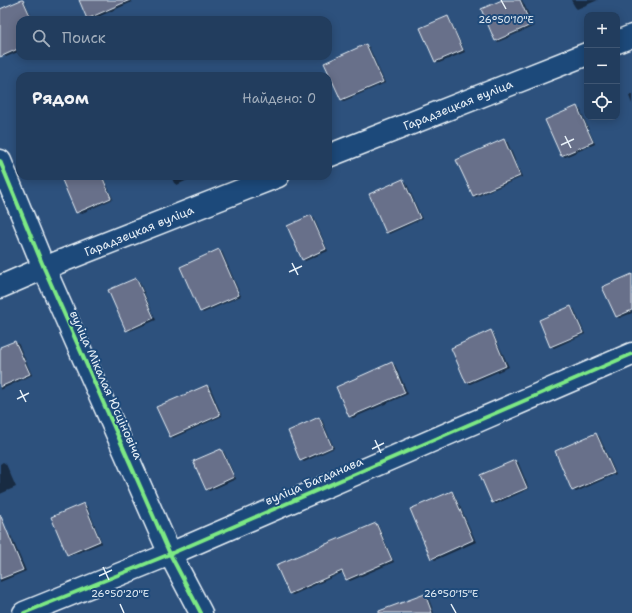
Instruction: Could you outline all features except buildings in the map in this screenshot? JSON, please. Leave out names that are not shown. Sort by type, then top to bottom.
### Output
[{"type":"street","points":[[620,41],[632,36]]},
{"type":"street","name":"Гарадзецкая вуліца","points":[[332,154],[584,55]]},
{"type":"street","name":"вуліца Мікалая Юсціновіча","points":[[0,161],[44,268],[170,554],[201,613]]},
{"type":"street","name":"Гарадзецкая вуліца","points":[[0,287],[44,268],[268,180]]},
{"type":"street","name":"вуліца Багданава","points":[[24,613],[170,554],[632,354]]},
{"type":"cycle path","points":[[0,161],[44,268],[170,554],[201,613]]},
{"type":"cycle path","points":[[24,613],[170,554],[632,354]]}]
